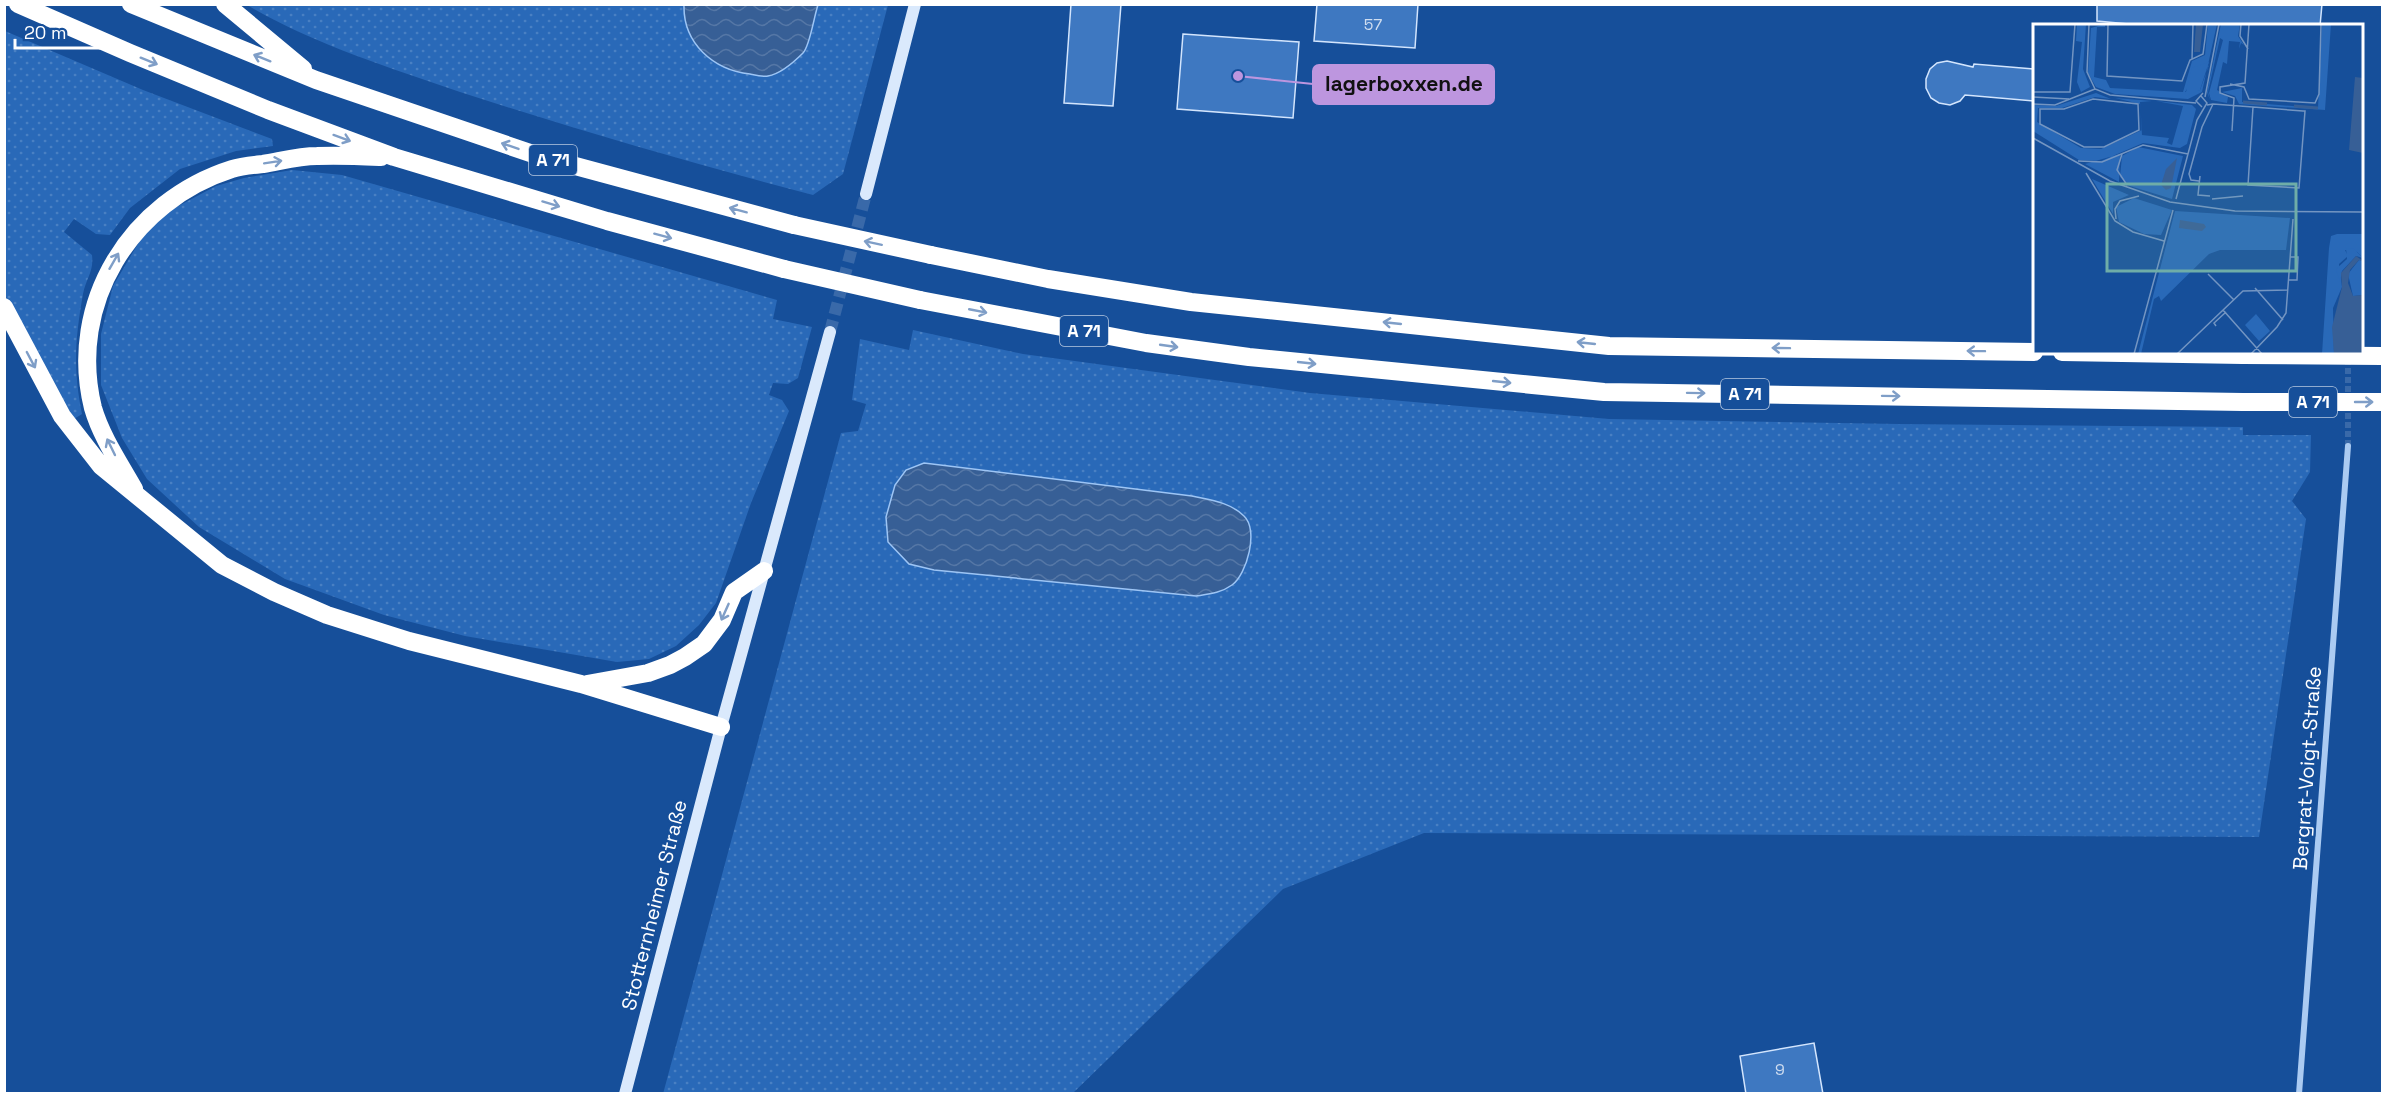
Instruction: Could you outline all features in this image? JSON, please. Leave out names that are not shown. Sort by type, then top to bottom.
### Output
[{"type":"highway","name":"A 71","points":[[18,4],[268,110],[394,157],[607,221],[784,269],[920,300],[1146,343],[1249,357],[1604,392],[2382,402]]},
{"type":"highway","name":"A 71","points":[[131,4],[316,80],[542,158],[794,225],[1048,279],[1191,302],[1609,346],[2033,352]]},
{"type":"highway","points":[[225,4],[316,80]]},
{"type":"highway","points":[[139,498],[112,449],[94,409],[87,366],[92,319],[104,281],[116,256],[154,211],[193,186],[232,169],[316,156],[394,157]]},
{"type":"highway","points":[[4,307],[62,416],[101,466],[222,565],[274,592],[327,615],[409,641],[581,684],[721,727]]},
{"type":"highway","points":[[2183,354],[2382,356]]},
{"type":"highway","points":[[581,684],[648,673],[685,657],[704,644],[716,628],[734,592],[764,571]]},
{"type":"main road","points":[[866,194],[915,4]]},
{"type":"main road","name":"Stotternheimer Straße","points":[[626,1094],[721,727],[830,332]]},
{"type":"street","name":"Bergrat-Voigt-Straße","points":[[2299,1094],[2348,446]]},
{"type":"shaded area","points":[[247,5],[684,5],[684,17],[757,5],[888,5],[843,174],[813,195],[636,146],[460,92],[324,43]]},
{"type":"shaded area","points":[[5,31],[143,90],[272,139],[273,146],[236,151],[180,169],[130,208],[110,235],[96,234],[74,219],[64,232],[92,255],[91,271],[83,294],[77,340],[77,383],[82,414],[74,419],[12,315],[5,294]]},
{"type":"shaded area","points":[[292,170],[342,175],[777,300],[773,319],[812,327],[798,378],[788,384],[773,383],[769,395],[782,400],[789,411],[751,503],[716,603],[699,625],[676,646],[649,659],[617,662],[465,636],[384,615],[285,579],[199,527],[147,479],[122,438],[101,385],[101,334],[113,286],[142,237],[169,211],[216,186],[244,178]]},
{"type":"shaded area","points":[[913,330],[1023,354],[1310,393],[1609,419],[2243,427],[2243,435],[2311,435],[2310,472],[2292,501],[2306,519],[2259,837],[1424,833],[1283,889],[1073,1093],[663,1094],[841,433],[858,431],[866,404],[852,400],[860,339],[909,350]]},
{"type":"water","points":[[684,4],[818,5],[810,38],[803,53],[782,70],[773,75],[764,76],[724,67],[703,52],[689,31]]},
{"type":"water","points":[[924,463],[1192,496],[1219,502],[1244,516],[1251,531],[1249,552],[1242,572],[1232,585],[1210,594],[1196,596],[934,570],[909,564],[888,542],[886,517],[895,485],[906,470]]},
{"type":"building","points":[[1071,4],[1121,4],[1113,106],[1064,103]]},
{"type":"building","points":[[1317,4],[1418,4],[1415,48],[1314,41]]},
{"type":"building","points":[[2097,4],[2322,4],[2320,24],[2129,24],[2097,21]]},
{"type":"building","points":[[1183,34],[1299,42],[1293,118],[1177,109]]},
{"type":"building","points":[[1947,61],[1973,67],[1974,64],[2033,69],[2033,101],[1965,95],[1960,101],[1950,105],[1939,103],[1931,98],[1926,88],[1926,79],[1930,69],[1937,63]]},
{"type":"building","points":[[1814,1043],[1823,1094],[1746,1094],[1740,1056]]},
{"type":"tunnel","points":[[830,332],[866,194]]},
{"type":"tunnel","points":[[2348,359],[2348,446]]},
{"type":"place","name":"lagerboxxen.de","points":[[1238,76]]}]
